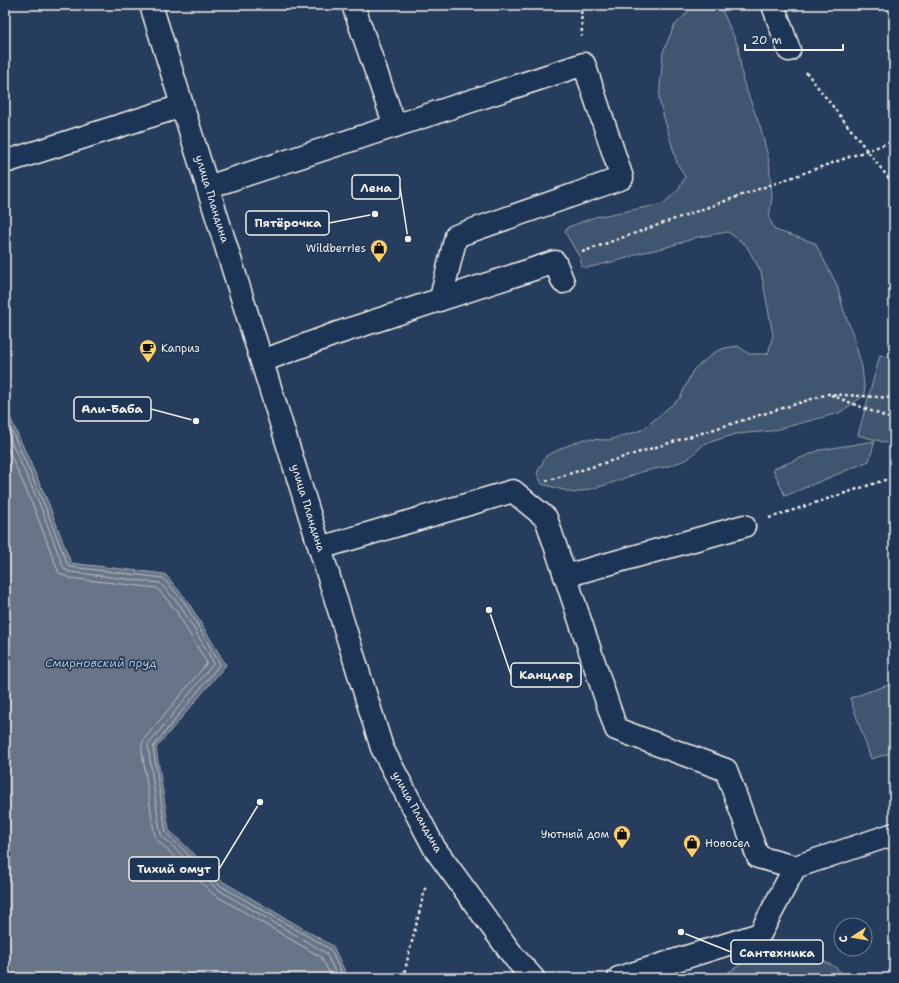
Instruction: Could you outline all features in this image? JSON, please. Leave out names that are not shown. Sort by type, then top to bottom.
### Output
[{"type":"street","name":"улица Пландина","points":[[151,5],[382,748],[435,849],[514,957],[533,978]]},
{"type":"street","points":[[353,5],[395,126]]},
{"type":"street","points":[[773,5],[789,50]]},
{"type":"street","points":[[208,187],[584,64],[622,178],[456,236],[441,298]]},
{"type":"street","points":[[5,162],[182,106]]},
{"type":"street","points":[[262,360],[441,298],[556,262],[563,282]]},
{"type":"street","points":[[320,548],[513,491],[546,518],[616,729],[726,770],[758,857],[795,867],[894,834]]},
{"type":"street","points":[[565,576],[744,526]]},
{"type":"street","points":[[619,978],[760,934],[795,867]]},
{"type":"path","points":[[789,50],[894,185]]},
{"type":"path","points":[[556,262],[894,141]]},
{"type":"path","points":[[513,491],[828,394],[894,398]]},
{"type":"path","points":[[828,394],[894,420]]},
{"type":"path","points":[[744,526],[894,477]]},
{"type":"path","points":[[403,978],[435,849]]},
{"type":"shaded area","points":[[691,9],[722,10],[738,46],[743,81],[761,129],[769,161],[772,197],[769,218],[775,230],[815,243],[837,285],[862,367],[865,395],[839,413],[771,431],[736,434],[704,444],[688,459],[669,466],[641,472],[606,485],[574,493],[542,484],[537,473],[546,456],[584,439],[609,440],[642,430],[680,398],[693,370],[715,352],[725,348],[738,346],[749,354],[768,354],[773,335],[761,272],[746,245],[728,232],[698,237],[664,248],[586,268],[581,266],[581,260],[565,232],[568,227],[595,217],[663,204],[679,189],[685,177],[677,163],[659,100],[663,52],[674,26]]},
{"type":"shaded area","points":[[880,355],[894,359],[894,445],[858,435]]},
{"type":"shaded area","points":[[875,441],[869,461],[785,496],[773,469],[820,450]]},
{"type":"shaded area","points":[[894,683],[894,752],[871,759],[850,698]]},
{"type":"shaded area","points":[[802,950],[835,967],[847,978],[719,978],[759,953]]},
{"type":"water","name":"Смирновский пруд","points":[[5,406],[48,502],[71,563],[165,574],[187,600],[226,665],[156,748],[169,830],[222,881],[333,946],[348,978],[5,978]]},
{"type":"place","name":"Пятёрочка","points":[[375,214]]},
{"type":"place","name":"Лена","points":[[408,239]]},
{"type":"place","name":"Wildberries","points":[[379,263]]},
{"type":"place","name":"Каприз","points":[[148,363]]},
{"type":"place","name":"Али-Баба","points":[[196,421]]},
{"type":"place","name":"Канцлер","points":[[489,610]]},
{"type":"place","name":"Тихий омут","points":[[260,802]]},
{"type":"place","name":"Уютный дом","points":[[622,849]]},
{"type":"place","name":"Новосел","points":[[692,858]]},
{"type":"place","name":"Сантехника","points":[[681,932]]}]
